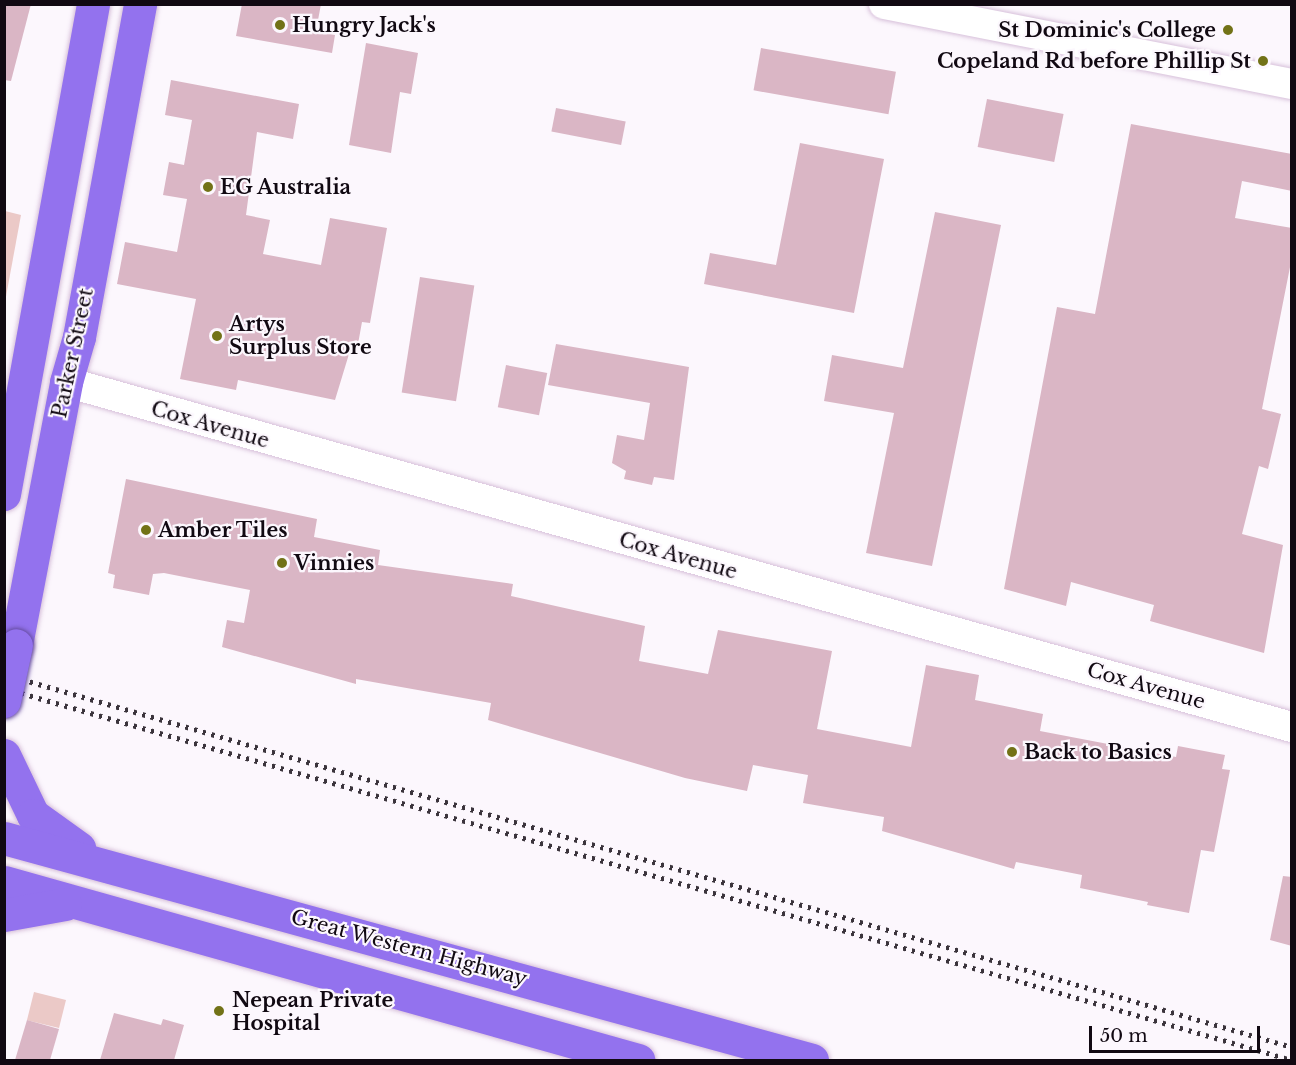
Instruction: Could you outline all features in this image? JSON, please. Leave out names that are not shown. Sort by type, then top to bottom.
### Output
[{"type":"highway","name":"Parker Street","points":[[4,494],[16,374],[93,4]]},
{"type":"highway","name":"Parker Street","points":[[4,701],[66,382],[79,337],[140,4]]},
{"type":"highway","points":[[4,754],[23,799],[47,830],[135,874]]},
{"type":"highway","name":"Great Western Highway","points":[[4,838],[812,1060]]},
{"type":"highway","points":[[4,882],[638,1060]]},
{"type":"highway","points":[[4,915],[76,903]]},
{"type":"street","points":[[884,4],[1292,84]]},
{"type":"street","name":"Cox Avenue","points":[[66,382],[1290,719]]},
{"type":"shaded area","points":[[4,211],[21,215],[5,302]]},
{"type":"shaded area","points":[[34,992],[66,1000],[59,1028],[27,1020]]},
{"type":"building","points":[[4,4],[31,4],[11,81],[4,80]]},
{"type":"building","points":[[242,4],[321,4],[316,31],[335,35],[332,53],[236,36]]},
{"type":"building","points":[[366,43],[418,53],[411,94],[400,92],[391,153],[349,145]]},
{"type":"building","points":[[761,48],[896,72],[888,114],[754,90]]},
{"type":"building","points":[[171,80],[299,104],[293,139],[257,132],[246,215],[270,220],[263,254],[321,265],[330,218],[387,228],[370,323],[362,322],[356,355],[349,354],[335,400],[238,380],[236,390],[180,379],[196,299],[117,284],[125,242],[177,252],[187,199],[163,195],[169,162],[184,165],[192,120],[165,115]]},
{"type":"building","points":[[987,99],[1064,114],[1054,162],[978,147]]},
{"type":"building","points":[[556,108],[626,122],[621,145],[551,132]]},
{"type":"building","points":[[1131,124],[1292,154],[1292,191],[1242,181],[1235,218],[1292,228],[1292,257],[1262,409],[1281,414],[1268,469],[1259,466],[1242,534],[1283,545],[1264,653],[1150,621],[1154,605],[1071,582],[1066,606],[1004,589],[1057,307],[1095,314]]},
{"type":"building","points":[[800,143],[884,159],[854,313],[704,284],[710,253],[776,265]]},
{"type":"building","points":[[935,212],[1001,225],[932,566],[866,553],[894,413],[824,401],[832,355],[903,368]]},
{"type":"building","points":[[420,277],[474,286],[456,401],[402,393]]},
{"type":"building","points":[[556,344],[689,367],[674,480],[654,477],[652,485],[624,479],[626,471],[612,463],[617,435],[644,440],[650,403],[548,385]]},
{"type":"building","points":[[506,365],[547,373],[539,415],[498,407]]},
{"type":"building","points":[[126,479],[317,519],[314,537],[380,550],[378,565],[513,584],[511,596],[645,626],[639,661],[708,674],[718,630],[832,651],[817,729],[911,747],[926,665],[979,675],[975,700],[1043,714],[1040,731],[1176,757],[1178,746],[1225,755],[1222,769],[1230,770],[1214,852],[1201,850],[1189,913],[1147,905],[1148,902],[1080,888],[1082,875],[1016,862],[1014,869],[882,831],[884,817],[803,803],[808,775],[753,765],[747,791],[685,778],[488,720],[491,703],[356,679],[356,684],[222,647],[227,620],[244,623],[250,590],[164,573],[153,574],[149,595],[113,588],[115,575],[108,573]]},
{"type":"building","points":[[1283,876],[1292,877],[1292,946],[1270,940]]},
{"type":"building","points":[[114,1013],[161,1025],[163,1019],[184,1025],[174,1060],[100,1060]]},
{"type":"building","points":[[27,1020],[59,1029],[50,1060],[15,1060]]},
{"type":"railway","points":[[4,674],[1292,1047]]},
{"type":"railway","points":[[4,688],[1292,1060]]},
{"type":"place","name":"Hungry Jack's","points":[[280,25]]},
{"type":"place","name":"St Dominic's College","points":[[1228,30]]},
{"type":"place","name":"Copeland Rd before Phillip St","points":[[1263,61]]},
{"type":"place","name":"EG Australia","points":[[208,187]]},
{"type":"place","name":"Artys Surplus Store","points":[[217,336]]},
{"type":"place","name":"Amber Tiles","points":[[146,530]]},
{"type":"place","name":"Vinnies","points":[[282,563]]},
{"type":"place","name":"Back to Basics","points":[[1012,752]]},
{"type":"place","name":"Nepean Private Hospital","points":[[219,1011]]}]
